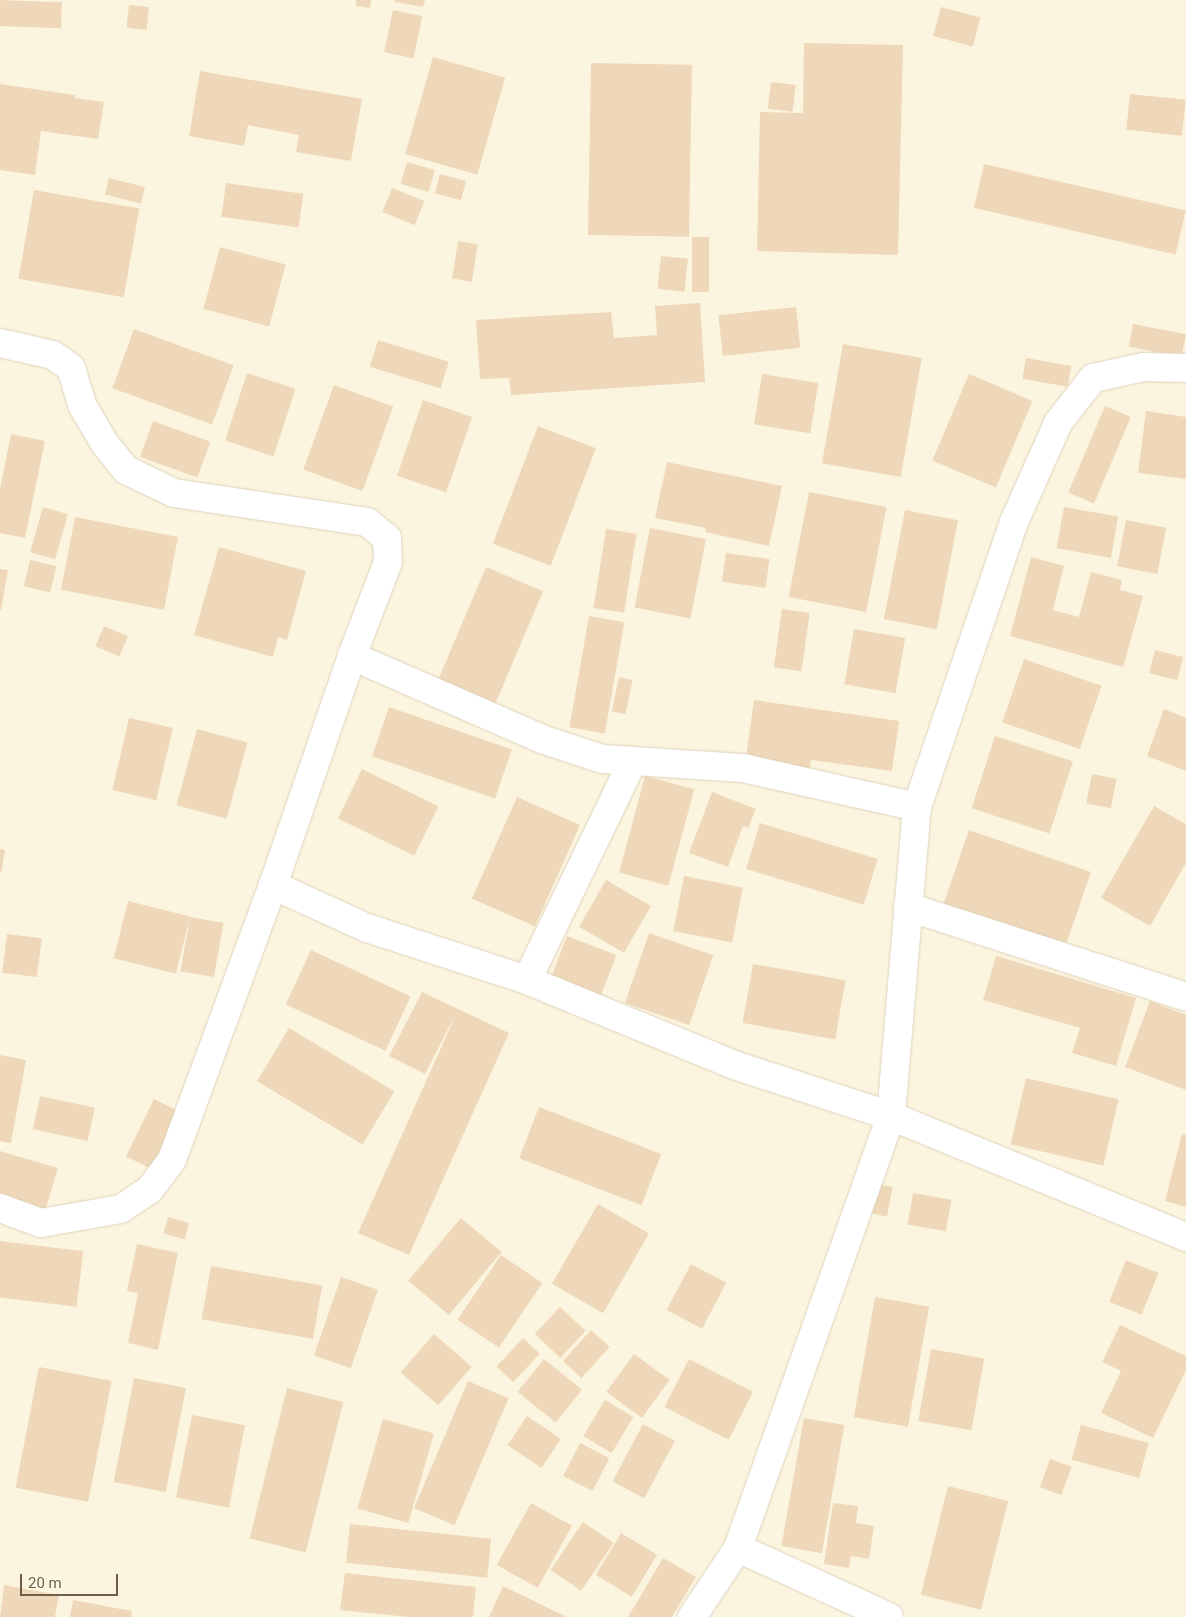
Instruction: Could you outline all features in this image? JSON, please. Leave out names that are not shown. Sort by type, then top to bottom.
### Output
[{"type":"street","points":[[0,343],[53,355],[72,368],[82,405],[104,444],[126,470],[174,493],[366,522],[388,538],[388,562],[352,656],[272,885],[172,1160],[150,1190],[122,1209],[41,1223],[0,1208]]},
{"type":"street","points":[[692,1617],[738,1548],[891,1116],[917,807],[1014,522],[1058,423],[1093,378],[1144,367],[1186,368]]},
{"type":"street","points":[[352,656],[544,740],[603,759],[743,768],[917,807]]},
{"type":"street","points":[[527,980],[633,761]]},
{"type":"street","points":[[272,885],[367,928],[527,980],[734,1065],[891,1116],[1186,1237]]},
{"type":"street","points":[[908,908],[1186,997]]},
{"type":"street","points":[[738,1548],[889,1617]]},
{"type":"building","points":[[0,0],[62,2],[61,28],[0,26]]},
{"type":"building","points":[[356,0],[371,0],[370,8],[356,6]]},
{"type":"building","points":[[395,0],[425,0],[423,7],[395,2]]},
{"type":"building","points":[[129,5],[149,7],[146,30],[127,28]]},
{"type":"building","points":[[941,7],[981,18],[973,47],[933,36]]},
{"type":"building","points":[[393,10],[422,16],[413,58],[384,52]]},
{"type":"building","points":[[804,43],[903,45],[898,255],[757,251],[760,112],[803,113]]},
{"type":"building","points":[[433,57],[505,78],[477,175],[405,154]]},
{"type":"building","points":[[591,63],[692,65],[689,237],[588,235]]},
{"type":"building","points":[[200,71],[362,99],[351,161],[296,152],[299,135],[248,125],[244,146],[189,136]]},
{"type":"building","points":[[771,82],[796,85],[793,112],[768,109]]},
{"type":"building","points":[[0,84],[75,95],[75,98],[104,102],[98,139],[41,131],[35,175],[0,170]]},
{"type":"building","points":[[1130,94],[1186,100],[1182,136],[1126,130]]},
{"type":"building","points":[[407,162],[435,170],[429,192],[401,184]]},
{"type":"building","points":[[984,164],[1186,211],[1176,254],[974,208]]},
{"type":"building","points":[[440,174],[466,181],[461,200],[435,193]]},
{"type":"building","points":[[109,178],[145,187],[141,203],[105,194]]},
{"type":"building","points":[[226,183],[303,194],[299,228],[221,217]]},
{"type":"building","points":[[392,188],[424,201],[415,225],[382,212]]},
{"type":"building","points":[[34,190],[139,209],[124,297],[18,279]]},
{"type":"building","points":[[692,237],[709,237],[709,292],[692,292]]},
{"type":"building","points":[[458,241],[478,244],[472,282],[452,279]]},
{"type":"building","points":[[220,247],[286,265],[269,326],[203,309]]},
{"type":"building","points":[[661,256],[688,259],[684,292],[658,289]]},
{"type":"building","points":[[700,303],[705,382],[511,395],[509,378],[480,379],[476,320],[611,312],[614,338],[657,335],[655,306]]},
{"type":"building","points":[[796,307],[800,348],[723,356],[718,315]]},
{"type":"building","points":[[1133,324],[1186,334],[1182,357],[1129,347]]},
{"type":"building","points":[[134,329],[234,365],[212,424],[112,388]]},
{"type":"building","points":[[378,340],[449,362],[441,388],[370,367]]},
{"type":"building","points":[[843,344],[922,358],[901,477],[822,463]]},
{"type":"building","points":[[1026,358],[1071,366],[1068,387],[1022,379]]},
{"type":"building","points":[[247,373],[296,389],[274,456],[225,441]]},
{"type":"building","points":[[762,374],[818,383],[810,433],[754,424]]},
{"type":"building","points":[[969,374],[1033,401],[996,487],[932,461]]},
{"type":"building","points":[[334,385],[393,407],[362,491],[303,470]]},
{"type":"building","points":[[423,400],[472,417],[446,493],[397,476]]},
{"type":"building","points":[[1105,406],[1131,417],[1094,503],[1068,493]]},
{"type":"building","points":[[1146,411],[1186,417],[1186,479],[1138,473]]},
{"type":"building","points":[[153,421],[210,442],[197,478],[140,457]]},
{"type":"building","points":[[538,426],[596,448],[551,566],[493,544]]},
{"type":"building","points":[[11,434],[45,441],[25,538],[0,533],[0,489]]},
{"type":"building","points":[[667,462],[782,486],[769,546],[705,532],[706,528],[655,518]]},
{"type":"building","points":[[809,492],[887,507],[866,612],[789,597]]},
{"type":"building","points":[[43,507],[68,514],[55,559],[30,552]]},
{"type":"building","points":[[1064,507],[1118,517],[1111,558],[1057,548]]},
{"type":"building","points":[[905,510],[958,520],[937,629],[884,619]]},
{"type":"building","points":[[75,517],[178,537],[164,610],[61,590]]},
{"type":"building","points":[[1126,520],[1166,528],[1157,574],[1117,566]]},
{"type":"building","points":[[650,528],[706,539],[690,618],[635,608]]},
{"type":"building","points":[[606,529],[637,534],[624,613],[593,608]]},
{"type":"building","points":[[219,547],[306,571],[287,640],[278,637],[273,657],[194,635]]},
{"type":"building","points":[[726,553],[770,559],[766,588],[722,582]]},
{"type":"building","points":[[1031,557],[1064,566],[1053,610],[1079,617],[1091,572],[1122,580],[1120,590],[1143,596],[1123,667],[1010,636]]},
{"type":"building","points":[[30,560],[56,566],[50,592],[24,586]]},
{"type":"building","points":[[486,567],[543,591],[494,707],[437,683]]},
{"type":"building","points":[[0,569],[8,570],[1,610],[0,609]]},
{"type":"building","points":[[782,609],[810,613],[802,671],[774,667]]},
{"type":"building","points":[[589,616],[624,622],[605,734],[569,727]]},
{"type":"building","points":[[104,626],[128,636],[119,656],[95,646]]},
{"type":"building","points":[[854,629],[905,638],[895,693],[844,684]]},
{"type":"building","points":[[1155,650],[1183,657],[1177,680],[1149,673]]},
{"type":"building","points":[[1024,659],[1102,686],[1080,749],[1002,722]]},
{"type":"building","points":[[619,677],[633,680],[625,714],[612,711]]},
{"type":"building","points":[[754,700],[899,721],[892,771],[811,760],[809,774],[745,765]]},
{"type":"building","points":[[389,707],[512,749],[495,798],[372,756]]},
{"type":"building","points":[[1164,709],[1186,718],[1186,771],[1147,756]]},
{"type":"building","points":[[129,718],[173,728],[156,800],[112,790]]},
{"type":"building","points":[[197,729],[247,742],[227,819],[177,805]]},
{"type":"building","points":[[995,736],[1073,761],[1050,834],[972,808]]},
{"type":"building","points":[[362,769],[438,806],[414,856],[338,818]]},
{"type":"building","points":[[1092,774],[1117,779],[1111,808],[1086,803]]},
{"type":"building","points":[[645,776],[694,789],[668,886],[619,873]]},
{"type":"building","points":[[712,792],[756,809],[748,828],[743,826],[728,867],[689,853]]},
{"type":"building","points":[[517,797],[580,825],[535,926],[472,898]]},
{"type":"building","points":[[1154,806],[1186,824],[1186,863],[1150,926],[1101,898]]},
{"type":"building","points":[[760,823],[878,859],[864,905],[746,869]]},
{"type":"building","points":[[969,830],[1091,872],[1065,947],[943,905]]},
{"type":"building","points":[[0,849],[5,850],[1,873],[0,873]]},
{"type":"building","points":[[684,876],[743,887],[732,942],[673,931]]},
{"type":"building","points":[[606,880],[651,906],[624,953],[579,927]]},
{"type":"building","points":[[128,901],[190,916],[176,974],[114,958]]},
{"type":"building","points":[[190,917],[223,923],[214,977],[180,971]]},
{"type":"building","points":[[649,933],[713,955],[689,1025],[625,1003]]},
{"type":"building","points":[[7,934],[42,938],[37,977],[2,973]]},
{"type":"building","points":[[567,936],[616,955],[600,999],[550,980]]},
{"type":"building","points":[[311,950],[411,996],[385,1051],[286,1004]]},
{"type":"building","points":[[996,956],[1136,998],[1116,1066],[1072,1053],[1080,1028],[983,1000]]},
{"type":"building","points":[[753,964],[846,980],[835,1039],[743,1023]]},
{"type":"building","points":[[422,992],[509,1033],[409,1255],[358,1233],[457,1012],[425,1074],[389,1056]]},
{"type":"building","points":[[1150,1001],[1186,1015],[1186,1090],[1125,1067]]},
{"type":"building","points":[[289,1028],[394,1091],[362,1144],[257,1081]]},
{"type":"building","points":[[0,1055],[26,1060],[11,1143],[0,1141]]},
{"type":"building","points":[[1026,1078],[1119,1099],[1103,1166],[1011,1144]]},
{"type":"building","points":[[40,1096],[95,1108],[88,1141],[33,1129]]},
{"type":"building","points":[[154,1099],[179,1111],[151,1169],[126,1157]]},
{"type":"building","points":[[539,1107],[661,1154],[642,1205],[519,1158]]},
{"type":"building","points":[[1182,1134],[1186,1135],[1186,1207],[1165,1201]]},
{"type":"building","points":[[0,1151],[58,1168],[45,1211],[0,1197]]},
{"type":"building","points":[[877,1184],[893,1187],[887,1217],[871,1213]]},
{"type":"building","points":[[913,1193],[951,1200],[946,1231],[907,1225]]},
{"type":"building","points":[[598,1204],[649,1234],[603,1313],[552,1284]]},
{"type":"building","points":[[168,1217],[189,1223],[184,1239],[163,1233]]},
{"type":"building","points":[[461,1218],[502,1252],[449,1315],[408,1281]]},
{"type":"building","points":[[0,1241],[83,1251],[77,1307],[0,1297]]},
{"type":"building","points":[[137,1244],[178,1253],[158,1350],[128,1343],[138,1293],[127,1291]]},
{"type":"building","points":[[501,1255],[542,1283],[499,1348],[457,1320]]},
{"type":"building","points":[[1126,1260],[1158,1273],[1142,1315],[1109,1302]]},
{"type":"building","points":[[691,1264],[726,1283],[702,1329],[667,1310]]},
{"type":"building","points":[[211,1266],[322,1286],[313,1339],[202,1319]]},
{"type":"building","points":[[341,1277],[378,1290],[351,1368],[314,1355]]},
{"type":"building","points":[[875,1297],[929,1307],[908,1427],[854,1417]]},
{"type":"building","points":[[560,1307],[586,1331],[560,1358],[535,1334]]},
{"type":"building","points":[[1120,1325],[1186,1356],[1186,1370],[1153,1438],[1101,1413],[1121,1371],[1102,1362]]},
{"type":"building","points":[[591,1330],[610,1347],[581,1378],[563,1361]]},
{"type":"building","points":[[434,1334],[472,1367],[438,1405],[401,1372]]},
{"type":"building","points":[[523,1338],[540,1354],[513,1382],[496,1367]]},
{"type":"building","points":[[931,1349],[984,1358],[972,1430],[918,1421]]},
{"type":"building","points":[[634,1354],[670,1380],[642,1418],[606,1392]]},
{"type":"building","points":[[544,1359],[582,1390],[556,1422],[518,1392]]},
{"type":"building","points":[[689,1359],[753,1392],[729,1440],[664,1407]]},
{"type":"building","points":[[39,1367],[112,1381],[88,1502],[16,1488]]},
{"type":"building","points":[[134,1378],[186,1388],[166,1492],[114,1482]]},
{"type":"building","points":[[468,1381],[509,1398],[455,1525],[414,1508]]},
{"type":"building","points":[[287,1388],[343,1402],[306,1552],[250,1538]]},
{"type":"building","points":[[605,1400],[633,1417],[612,1453],[583,1436]]},
{"type":"building","points":[[192,1415],[245,1425],[229,1508],[176,1497]]},
{"type":"building","points":[[527,1416],[561,1439],[541,1468],[507,1445]]},
{"type":"building","points":[[804,1418],[844,1425],[822,1553],[781,1546]]},
{"type":"building","points":[[383,1419],[434,1434],[408,1523],[357,1508]]},
{"type":"building","points":[[643,1424],[675,1441],[644,1498],[612,1481]]},
{"type":"building","points":[[1081,1425],[1149,1443],[1139,1478],[1072,1460]]},
{"type":"building","points":[[580,1443],[609,1458],[593,1491],[563,1476]]},
{"type":"building","points":[[1050,1459],[1072,1467],[1061,1495],[1040,1487]]},
{"type":"building","points":[[948,1486],[1008,1501],[981,1610],[921,1595]]},
{"type":"building","points":[[531,1503],[572,1526],[538,1588],[497,1565]]},
{"type":"building","points":[[833,1503],[858,1506],[856,1523],[874,1526],[869,1559],[851,1556],[849,1568],[824,1564]]},
{"type":"building","points":[[583,1522],[614,1543],[581,1591],[551,1570]]},
{"type":"building","points":[[350,1524],[491,1539],[487,1578],[346,1563]]},
{"type":"building","points":[[621,1533],[657,1555],[632,1597],[596,1575]]},
{"type":"building","points":[[663,1558],[696,1577],[672,1617],[628,1617]]},
{"type":"building","points":[[345,1573],[476,1587],[473,1617],[408,1617],[340,1610]]},
{"type":"building","points":[[4,1585],[59,1595],[55,1617],[0,1617]]},
{"type":"building","points":[[503,1586],[567,1617],[489,1617]]},
{"type":"building","points":[[73,1600],[132,1611],[131,1617],[70,1617]]}]
